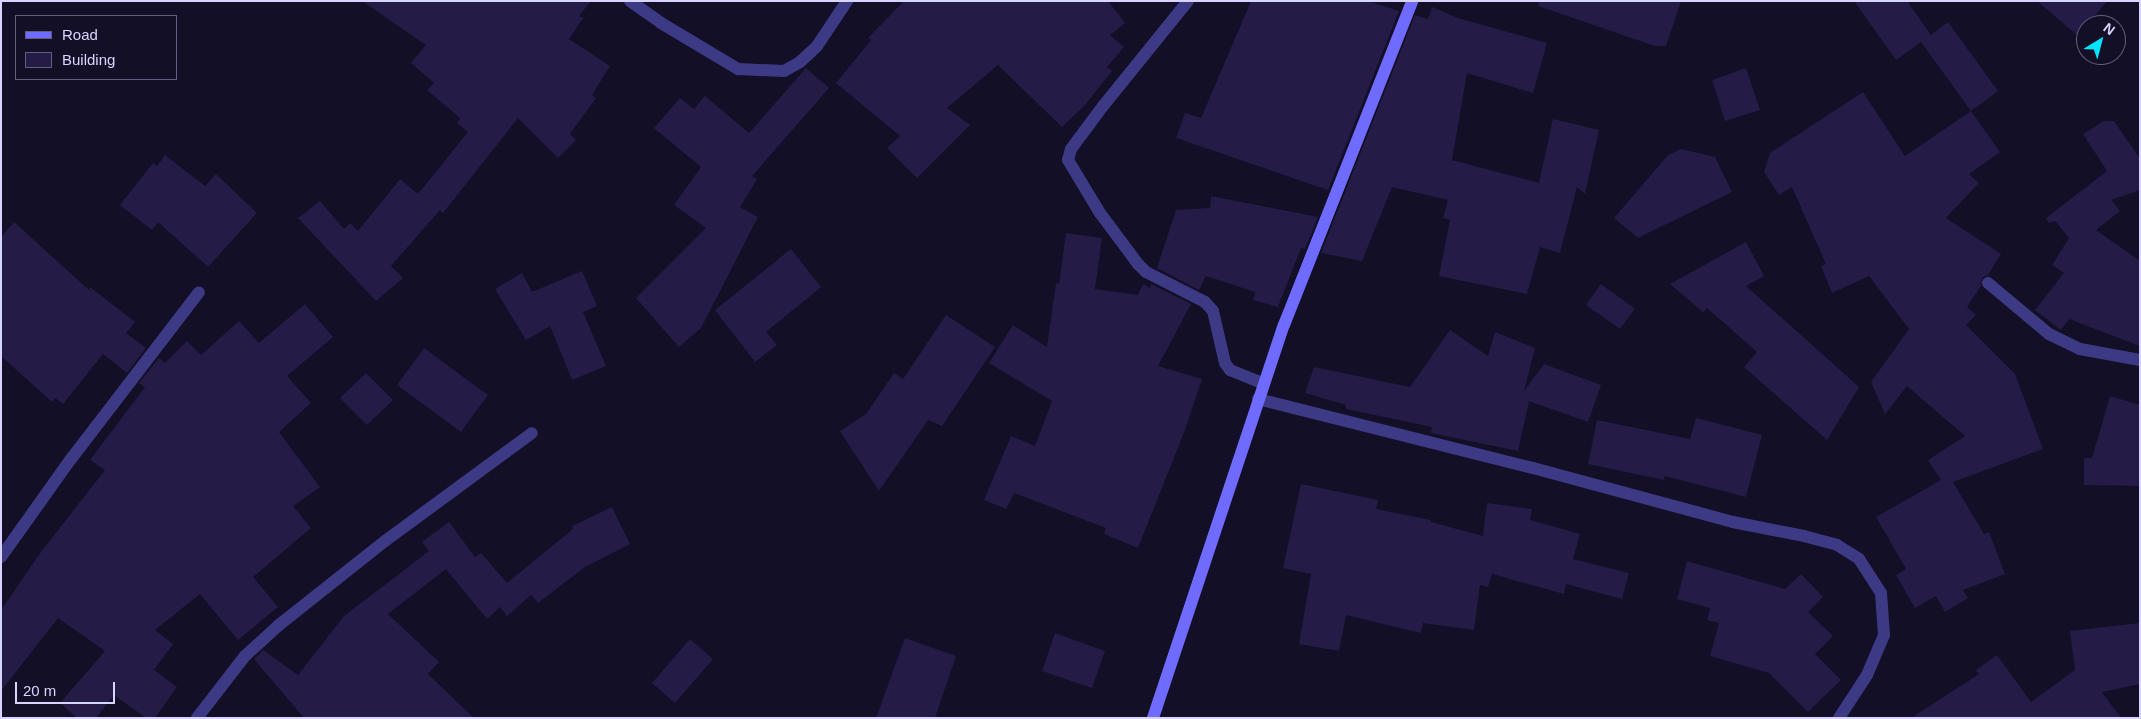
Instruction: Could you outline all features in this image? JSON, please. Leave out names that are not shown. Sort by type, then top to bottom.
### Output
[{"type":"street","points":[[630,1],[661,24],[738,69],[784,71],[800,62],[817,46],[847,1]]},
{"type":"street","points":[[1188,1],[1071,149],[1068,160],[1100,213],[1138,264],[1146,272],[1205,302],[1213,311],[1225,363],[1230,370],[1263,383]]},
{"type":"street","points":[[1153,718],[1263,383],[1412,1]]},
{"type":"street","points":[[1988,283],[2049,334],[2080,349],[2140,360]]},
{"type":"street","points":[[1,557],[71,459],[199,292]]},
{"type":"street","points":[[1258,399],[1533,468],[1733,522],[1804,536],[1837,545],[1859,559],[1881,593],[1884,635],[1868,675],[1839,718]]},
{"type":"street","points":[[197,718],[246,656],[279,625],[385,540],[532,433]]},
{"type":"building","points":[[362,1],[591,1],[579,16],[583,18],[569,39],[610,66],[592,95],[596,98],[570,134],[576,140],[558,158],[518,118],[443,213],[440,210],[391,266],[403,278],[376,301],[298,218],[320,201],[344,229],[350,223],[358,231],[400,179],[418,194],[468,132],[457,123],[460,118],[427,90],[434,83],[411,63],[426,45]]},
{"type":"building","points":[[904,1],[1108,1],[1125,23],[1110,35],[1124,47],[1107,67],[1112,71],[1085,105],[1062,127],[998,65],[947,108],[970,125],[917,178],[887,148],[900,136],[836,83],[871,40],[868,38]]},
{"type":"building","points":[[1251,1],[1368,1],[1399,11],[1328,190],[1176,138],[1185,113],[1201,118]]},
{"type":"building","points":[[1539,1],[1681,1],[1666,46],[1655,46],[1538,6]]},
{"type":"building","points":[[1854,1],[1907,1],[1931,35],[1948,22],[1998,91],[1971,111],[1921,42],[1896,60]]},
{"type":"building","points":[[2037,1],[2107,1],[2095,15],[2076,15],[2076,34]]},
{"type":"building","points":[[1432,7],[1458,18],[1547,43],[1533,93],[1467,73],[1452,160],[1539,183],[1553,119],[1599,130],[1585,194],[1577,187],[1560,253],[1540,247],[1527,294],[1439,276],[1450,220],[1443,218],[1448,200],[1392,187],[1362,261],[1321,253],[1415,15],[1428,19]]},
{"type":"building","points":[[806,68],[829,88],[752,176],[757,179],[740,207],[758,217],[701,328],[679,347],[636,298],[706,228],[674,205],[701,167],[654,128],[680,98],[694,109],[705,96],[749,133]]},
{"type":"building","points":[[1746,68],[1760,110],[1725,121],[1712,80]]},
{"type":"building","points":[[1863,92],[1905,156],[1971,111],[2000,152],[1969,174],[1979,183],[1946,218],[2001,254],[1988,275],[1982,278],[1981,286],[1967,307],[1976,315],[1966,325],[2015,374],[2043,449],[1953,482],[1984,534],[1989,532],[2005,574],[1963,590],[1968,598],[1945,612],[1936,596],[1915,608],[1896,575],[1906,569],[1876,517],[1941,480],[1928,460],[1965,436],[1907,386],[1885,414],[1871,382],[1909,329],[1869,276],[1832,293],[1821,266],[1826,264],[1792,187],[1779,195],[1764,172],[1770,153]]},
{"type":"building","points":[[2104,121],[2114,121],[2140,159],[2140,190],[2111,200],[2120,211],[2096,230],[2140,261],[2140,346],[2069,319],[2061,330],[2035,310],[2064,273],[2052,265],[2069,238],[2055,221],[2049,223],[2046,218],[2107,171],[2083,134]]},
{"type":"building","points":[[1681,149],[1715,157],[1732,192],[1638,238],[1614,218],[1668,155]]},
{"type":"building","points":[[165,155],[205,186],[216,174],[257,213],[208,267],[158,222],[152,230],[120,205],[153,163],[157,166]]},
{"type":"building","points":[[1211,196],[1318,217],[1305,249],[1301,248],[1278,307],[1253,300],[1255,292],[1206,276],[1199,290],[1157,268],[1176,210],[1210,208]]},
{"type":"building","points":[[14,222],[89,290],[90,287],[135,322],[126,333],[146,348],[127,373],[103,354],[63,404],[55,398],[52,402],[1,356],[1,237]]},
{"type":"building","points":[[1066,233],[1102,238],[1095,289],[1138,295],[1143,284],[1150,288],[1151,284],[1191,304],[1158,366],[1202,379],[1185,430],[1138,548],[1104,534],[1106,528],[1014,493],[1006,509],[984,500],[1011,436],[1035,446],[1052,401],[989,363],[1013,325],[1047,347],[1056,283],[1059,284]]},
{"type":"building","points":[[1746,242],[1764,276],[1746,286],[1859,387],[1827,440],[1744,367],[1757,352],[1707,308],[1703,312],[1670,284]]},
{"type":"building","points":[[791,249],[821,287],[766,332],[777,345],[755,362],[715,310]]},
{"type":"building","points":[[582,271],[597,306],[583,312],[606,366],[572,380],[550,326],[526,340],[495,289],[522,273],[532,292]]},
{"type":"building","points":[[1601,284],[1635,309],[1620,329],[1586,305]]},
{"type":"building","points":[[305,304],[333,337],[287,376],[311,403],[279,432],[320,487],[293,506],[311,528],[253,577],[278,607],[238,640],[200,594],[155,630],[173,644],[154,670],[177,687],[155,718],[146,718],[114,695],[96,718],[77,718],[60,703],[105,651],[58,618],[1,691],[1,610],[41,552],[105,470],[90,460],[145,387],[139,383],[159,358],[165,363],[187,341],[201,355],[239,321],[259,343]]},
{"type":"building","points":[[946,315],[995,347],[942,426],[928,420],[879,491],[840,431],[866,414],[894,373],[903,379]]},
{"type":"building","points":[[1450,330],[1488,356],[1495,332],[1535,348],[1524,391],[1544,364],[1601,385],[1588,422],[1529,401],[1518,451],[1431,433],[1432,427],[1346,409],[1346,405],[1305,393],[1314,367],[1410,387]]},
{"type":"building","points":[[424,348],[488,395],[461,432],[397,385]]},
{"type":"building","points":[[366,373],[393,400],[367,425],[340,398]]},
{"type":"building","points":[[2110,396],[2140,405],[2140,486],[2084,485],[2084,458],[2092,458]]},
{"type":"building","points":[[1696,418],[1762,435],[1746,497],[1665,476],[1664,480],[1588,464],[1597,420],[1690,439]]},
{"type":"building","points":[[1301,484],[1378,500],[1376,509],[1431,520],[1431,522],[1483,536],[1487,503],[1532,509],[1530,520],[1580,534],[1573,559],[1629,573],[1622,599],[1566,584],[1564,594],[1492,574],[1488,587],[1480,585],[1474,630],[1423,623],[1421,633],[1346,615],[1339,651],[1299,644],[1311,574],[1283,568]]},
{"type":"building","points":[[612,507],[630,544],[585,567],[538,603],[531,595],[507,616],[500,607],[487,619],[446,569],[388,614],[439,662],[428,674],[474,718],[304,718],[254,659],[263,650],[298,675],[344,616],[429,551],[422,542],[449,522],[475,557],[481,553],[507,583],[573,529],[572,526]]},
{"type":"building","points":[[1687,561],[1785,589],[1801,574],[1823,597],[1808,612],[1833,636],[1815,654],[1841,680],[1808,712],[1769,673],[1710,656],[1719,623],[1707,620],[1710,608],[1677,599]]},
{"type":"building","points":[[2140,623],[2140,684],[2102,692],[2121,718],[1911,718],[1979,674],[1976,670],[1997,655],[2031,702],[2075,670],[2070,631]]},
{"type":"building","points":[[1055,633],[1105,651],[1092,688],[1042,671]]},
{"type":"building","points":[[905,638],[956,656],[935,718],[876,718]]},
{"type":"building","points":[[690,639],[713,659],[675,703],[652,683]]}]
